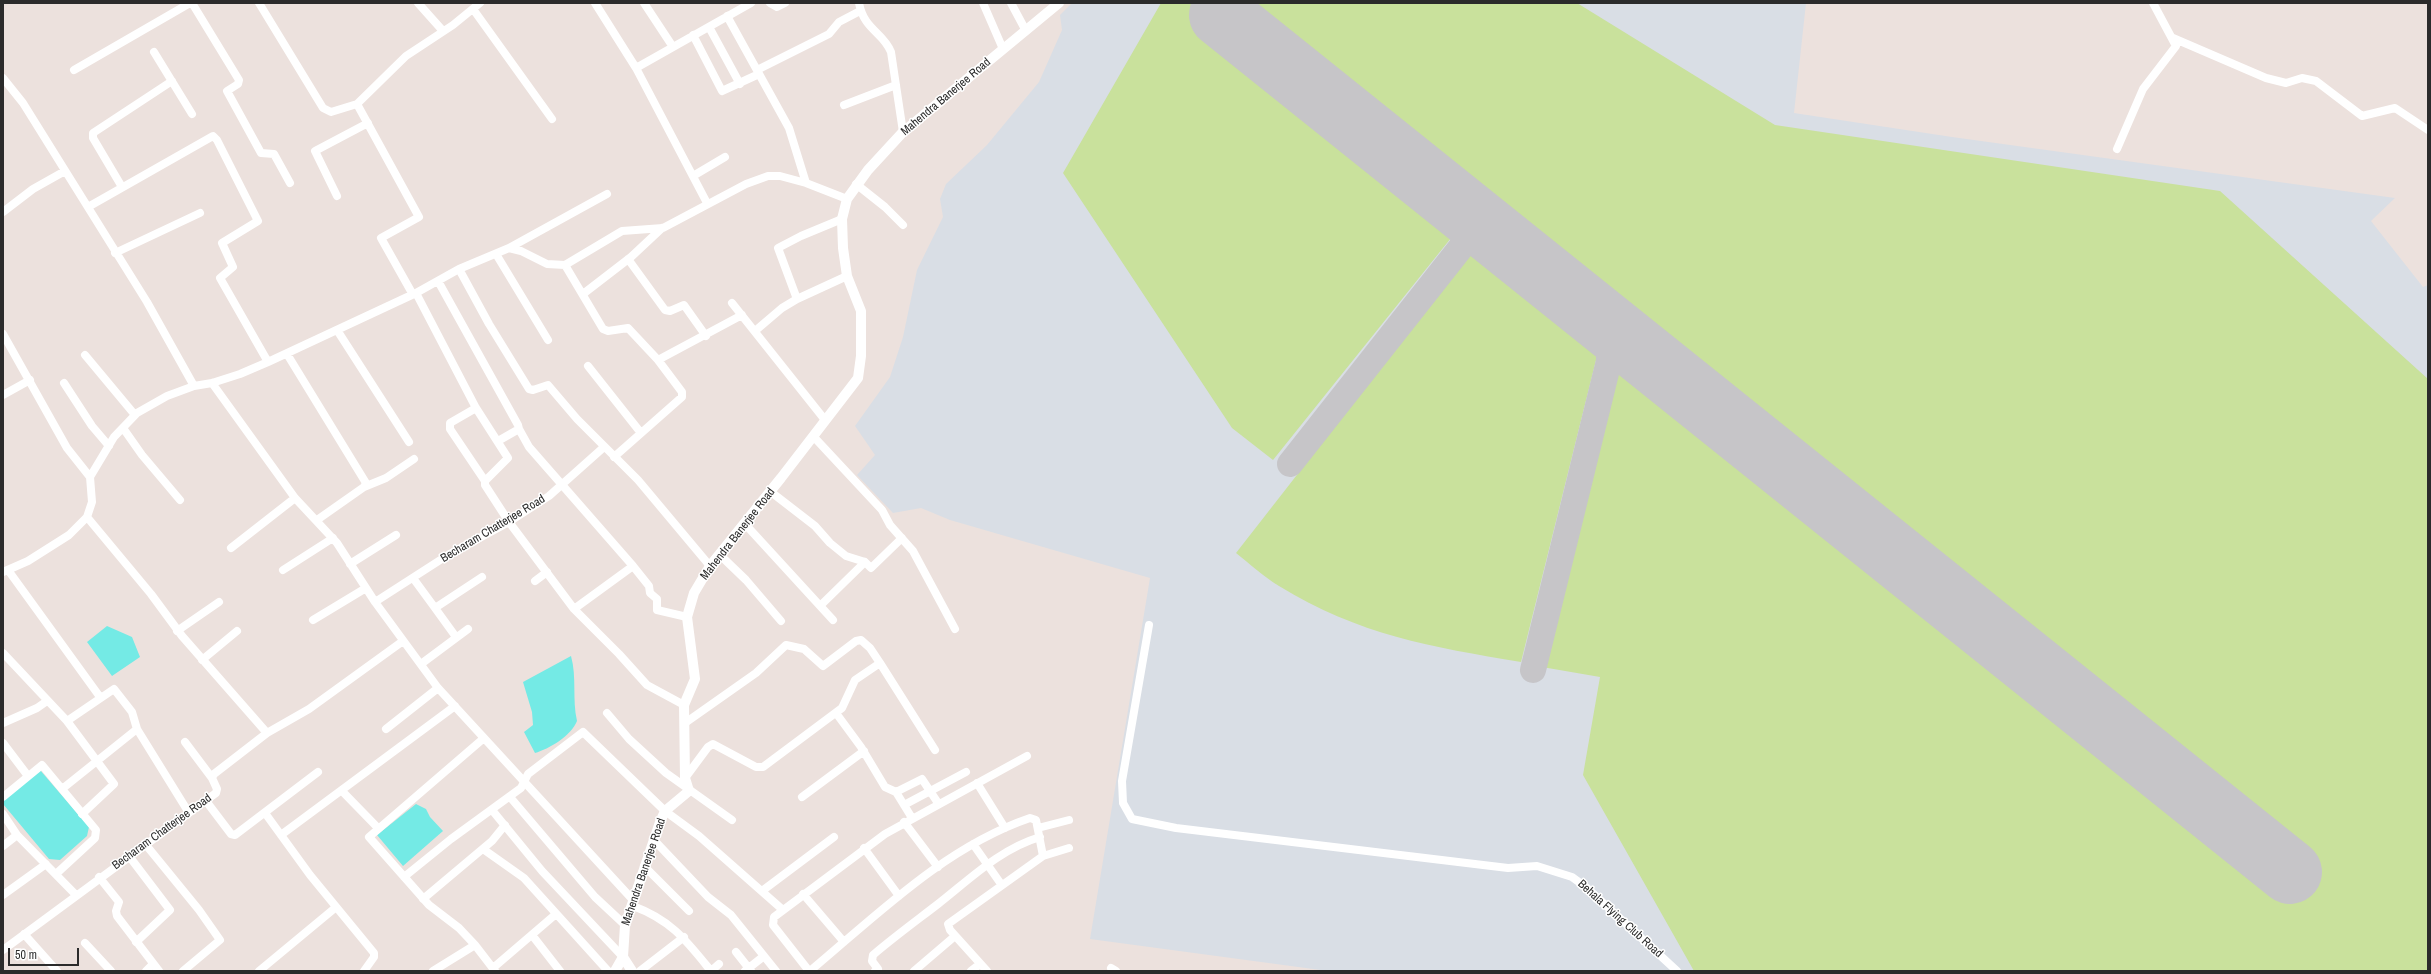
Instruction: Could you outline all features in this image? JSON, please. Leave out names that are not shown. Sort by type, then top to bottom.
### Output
[{"type":"street","points":[[74,70],[191,3],[239,80],[238,84],[227,91],[261,153],[274,154],[290,183]]},
{"type":"street","points":[[259,3],[323,108],[331,112],[357,104],[406,56],[474,9],[480,3]]},
{"type":"street","points":[[418,3],[443,31]]},
{"type":"street","points":[[595,3],[636,68],[707,203]]},
{"type":"street","points":[[644,3],[673,46]]},
{"type":"street","points":[[636,68],[727,16],[739,6],[751,3]]},
{"type":"street","points":[[770,3],[777,7],[785,3]]},
{"type":"street","points":[[983,3],[1003,49]]},
{"type":"street","points":[[1011,3],[1026,31]]},
{"type":"street","name":"Mahendra Banerjee Road","points":[[846,200],[856,184],[903,132],[1059,3]]},
{"type":"street","points":[[2117,149],[2143,89],[2175,48],[2176,44],[2153,3]]},
{"type":"street","points":[[693,35],[722,91],[740,84],[758,72],[829,34],[839,22],[860,7],[871,29],[890,47],[903,132]]},
{"type":"street","points":[[474,9],[552,119]]},
{"type":"street","points":[[727,16],[790,131],[806,183]]},
{"type":"street","points":[[709,26],[740,84]]},
{"type":"street","points":[[2173,38],[2266,78],[2286,83],[2302,78],[2316,80],[2362,116],[2395,108],[2428,130]]},
{"type":"street","points":[[154,52],[192,114]]},
{"type":"street","points":[[3,78],[23,103],[115,253],[147,302],[194,386]]},
{"type":"street","points":[[122,187],[93,138],[93,133],[172,81]]},
{"type":"street","points":[[844,105],[896,85]]},
{"type":"street","points":[[357,104],[419,216],[380,238],[414,293],[476,408],[508,459],[485,481]]},
{"type":"street","points":[[337,196],[315,151],[368,123]]},
{"type":"street","points":[[88,207],[213,136],[217,140],[258,221],[222,243],[233,267],[220,278],[268,362]]},
{"type":"street","points":[[693,176],[724,157]]},
{"type":"street","points":[[3,212],[33,189],[65,171]]},
{"type":"street","points":[[583,294],[628,259],[663,228],[707,203],[754,180],[768,176],[780,176],[806,183],[846,200],[842,219],[847,276],[782,308],[755,331]]},
{"type":"street","points":[[856,184],[880,203],[903,225]]},
{"type":"street","points":[[90,477],[109,446],[123,428],[135,415],[150,404],[194,386],[212,383],[287,354],[414,293],[459,269],[509,248],[607,194]]},
{"type":"street","points":[[115,253],[200,213]]},
{"type":"street","points":[[798,299],[778,248],[801,236],[842,219]]},
{"type":"street","points":[[509,248],[521,251],[547,264],[565,265],[622,231],[663,228]]},
{"type":"street","points":[[496,254],[548,340]]},
{"type":"street","points":[[628,259],[666,310],[670,311],[684,305],[706,336]]},
{"type":"street","points":[[565,265],[605,331],[628,328],[658,360],[683,395],[614,457]]},
{"type":"street","points":[[459,269],[489,324],[529,388],[533,390],[548,386],[614,457],[654,497],[710,566]]},
{"type":"street","name":"Mahendra Banerjee Road","points":[[616,971],[623,957],[625,925],[653,839],[665,811],[689,791],[685,778],[684,705],[695,678],[687,617],[694,593],[710,566],[770,492],[858,378],[861,356],[861,311],[847,276]]},
{"type":"street","points":[[438,281],[529,447],[649,586],[650,593],[657,599],[657,610],[687,617]]},
{"type":"street","points":[[732,303],[825,420]]},
{"type":"street","points":[[658,360],[706,336],[742,315]]},
{"type":"street","points":[[337,330],[409,442]]},
{"type":"street","points":[[3,334],[67,448],[90,477],[92,502],[87,517],[69,535],[28,560],[6,571],[100,697]]},
{"type":"street","points":[[287,354],[366,483],[364,487]]},
{"type":"street","points":[[85,355],[135,415]]},
{"type":"street","points":[[588,366],[641,433]]},
{"type":"street","points":[[3,395],[30,380]]},
{"type":"street","points":[[64,383],[92,426],[109,446]]},
{"type":"street","points":[[212,383],[295,498],[333,538],[374,600],[438,688],[525,782],[633,903],[654,914],[684,937],[711,971],[720,964]]},
{"type":"street","points":[[476,408],[450,423],[450,428],[485,481],[485,485],[509,522],[574,609],[619,654],[647,685],[684,705]]},
{"type":"street","points":[[123,428],[142,455],[180,500]]},
{"type":"street","points":[[498,441],[520,429]]},
{"type":"street","points":[[813,436],[882,510],[890,526],[914,551],[955,629]]},
{"type":"street","name":"Becharam Chatterjee Road","points":[[374,600],[413,578],[448,555],[509,522],[562,486],[603,445]]},
{"type":"street","points":[[317,520],[364,487],[386,478],[414,459]]},
{"type":"street","points":[[770,492],[815,526],[830,543],[846,556],[865,562],[871,568],[902,538]]},
{"type":"street","points":[[231,548],[295,498]]},
{"type":"street","points":[[87,517],[151,594],[178,631],[202,660],[267,733]]},
{"type":"street","points":[[744,524],[821,605],[833,620]]},
{"type":"street","points":[[350,564],[396,535]]},
{"type":"street","points":[[283,570],[333,538]]},
{"type":"street","points":[[720,555],[746,580],[781,621]]},
{"type":"street","points":[[821,605],[865,562]]},
{"type":"street","points":[[574,609],[633,566]]},
{"type":"street","points":[[535,581],[547,572]]},
{"type":"street","points":[[434,608],[482,577]]},
{"type":"street","points":[[413,578],[456,637]]},
{"type":"street","points":[[313,620],[366,588]]},
{"type":"street","points":[[178,631],[218,602]]},
{"type":"street","name":"Behala Flying Club Road","points":[[1149,625],[1122,780],[1123,803],[1132,819],[1176,828],[1508,868],[1536,866],[1572,877],[1587,888],[1677,971]]},
{"type":"street","points":[[420,664],[468,629]]},
{"type":"street","points":[[202,660],[237,630]]},
{"type":"street","points":[[685,723],[756,673],[786,645],[804,649],[823,666],[856,640],[861,640],[870,648],[935,750]]},
{"type":"street","name":"Becharam Chatterjee Road","points":[[3,950],[76,896],[99,877],[206,801],[217,790],[212,778],[214,774],[267,733],[309,709],[405,644]]},
{"type":"street","points":[[3,653],[67,721],[114,786],[82,814]]},
{"type":"street","points":[[685,778],[708,747],[713,744],[756,767],[763,767],[836,713],[847,701],[855,680],[880,663]]},
{"type":"street","points":[[386,729],[438,688]]},
{"type":"street","points":[[67,721],[100,697],[114,689],[132,712],[137,729],[189,813]]},
{"type":"street","points":[[3,722],[37,708],[47,701]]},
{"type":"street","points":[[281,835],[455,706]]},
{"type":"street","points":[[607,712],[629,739],[651,760],[689,791],[698,795],[732,820]]},
{"type":"street","points":[[836,713],[864,752],[885,787],[896,792],[912,818]]},
{"type":"street","points":[[62,789],[95,761],[137,729]]},
{"type":"street","points":[[404,877],[451,839],[510,797],[521,788],[528,774],[583,732],[665,811],[699,836],[783,910]]},
{"type":"street","points":[[484,738],[370,834],[370,839],[423,899],[437,913],[459,928],[494,969],[556,914]]},
{"type":"street","points":[[185,742],[212,778]]},
{"type":"street","points":[[3,743],[28,776]]},
{"type":"street","points":[[802,797],[864,752]]},
{"type":"street","points":[[1027,756],[904,822],[864,848],[774,917],[773,926],[809,971],[899,896],[938,867],[973,844],[1005,828],[1030,818],[1036,820],[1043,856]]},
{"type":"street","points":[[3,797],[42,765],[96,830],[96,834],[56,874]]},
{"type":"street","points":[[206,801],[233,835],[265,813],[318,772]]},
{"type":"street","points":[[904,805],[966,772]]},
{"type":"street","points":[[896,792],[922,779],[938,803]]},
{"type":"street","points":[[977,783],[1005,828]]},
{"type":"street","points":[[342,790],[378,828]]},
{"type":"street","points":[[510,797],[595,897],[625,925]]},
{"type":"street","points":[[492,810],[542,871],[623,957],[632,971]]},
{"type":"street","points":[[265,813],[336,908],[374,953],[374,958],[365,971]]},
{"type":"street","points":[[3,814],[17,835],[76,896]]},
{"type":"street","points":[[1038,828],[1069,820]]},
{"type":"street","points":[[904,822],[938,867]]},
{"type":"street","points":[[423,899],[496,838],[505,825]]},
{"type":"street","points":[[3,846],[17,835]]},
{"type":"street","points":[[762,891],[834,837]]},
{"type":"street","points":[[878,970],[872,962],[873,955],[987,864],[1026,842],[1040,837]]},
{"type":"street","points":[[653,839],[708,897],[732,915],[776,971]]},
{"type":"street","points":[[973,844],[1001,884]]},
{"type":"street","points":[[146,845],[195,904],[220,940],[183,971]]},
{"type":"street","points":[[864,848],[899,896]]},
{"type":"street","points":[[987,971],[955,936],[948,924],[1001,884],[1043,856],[1070,848]]},
{"type":"street","points":[[483,849],[520,875],[608,971]]},
{"type":"street","points":[[129,856],[170,910],[136,942]]},
{"type":"street","points":[[3,895],[46,864]]},
{"type":"street","points":[[644,866],[689,912]]},
{"type":"street","points":[[99,877],[119,901],[116,916],[159,971]]},
{"type":"street","points":[[803,894],[844,942]]},
{"type":"street","points":[[261,970],[336,908]]},
{"type":"street","points":[[24,934],[57,971]]},
{"type":"street","points":[[532,935],[560,971]]},
{"type":"street","points":[[914,971],[955,936]]},
{"type":"street","points":[[640,971],[684,937]]},
{"type":"street","points":[[85,943],[111,971]]},
{"type":"street","points":[[433,971],[475,945]]},
{"type":"street","points":[[736,952],[748,970],[764,956]]},
{"type":"street","points":[[146,971],[153,964]]},
{"type":"street","points":[[971,971],[980,964]]},
{"type":"shaded area","points":[[1072,3],[1806,3],[1794,113],[1952,137],[2395,198],[2371,221],[2423,287],[2428,285],[2428,971],[1328,971],[1090,939],[1150,578],[950,520],[921,508],[893,513],[857,475],[875,455],[855,426],[890,377],[903,337],[917,270],[943,217],[940,199],[946,184],[987,145],[1039,82],[1062,30],[1060,15]]},
{"type":"green space","points":[[1161,3],[1228,3],[1203,34],[1455,233],[1273,460],[1232,428],[1063,173]]},
{"type":"green space","points":[[1228,3],[1577,3],[1775,125],[2220,191],[2428,379],[2428,971],[1694,971],[1583,775],[1600,677],[1542,667],[1620,365],[2277,888],[2303,856]]},
{"type":"green space","points":[[1474,248],[1599,348],[1521,662],[1456,651],[1396,637],[1367,628],[1309,603],[1279,586],[1262,575],[1236,553]]},
{"type":"water","points":[[107,626],[132,637],[140,657],[112,676],[87,642]]},
{"type":"water","points":[[571,656],[574,672],[577,721],[565,737],[547,748],[535,753],[524,732],[533,725],[532,712],[523,682]]},
{"type":"water","points":[[40,770],[89,827],[87,836],[60,860],[49,859],[3,804],[3,799]]},
{"type":"water","points":[[416,804],[426,809],[430,817],[443,831],[403,866],[377,835]]},
{"type":"taxiway","points":[[1290,464],[1481,222]]},
{"type":"taxiway","points":[[1601,318],[1609,337],[1609,361]]},
{"type":"taxiway","points":[[1533,670],[1609,361],[1612,357],[1636,346]]},
{"type":"runway","points":[[1221,15],[2290,872]]}]
